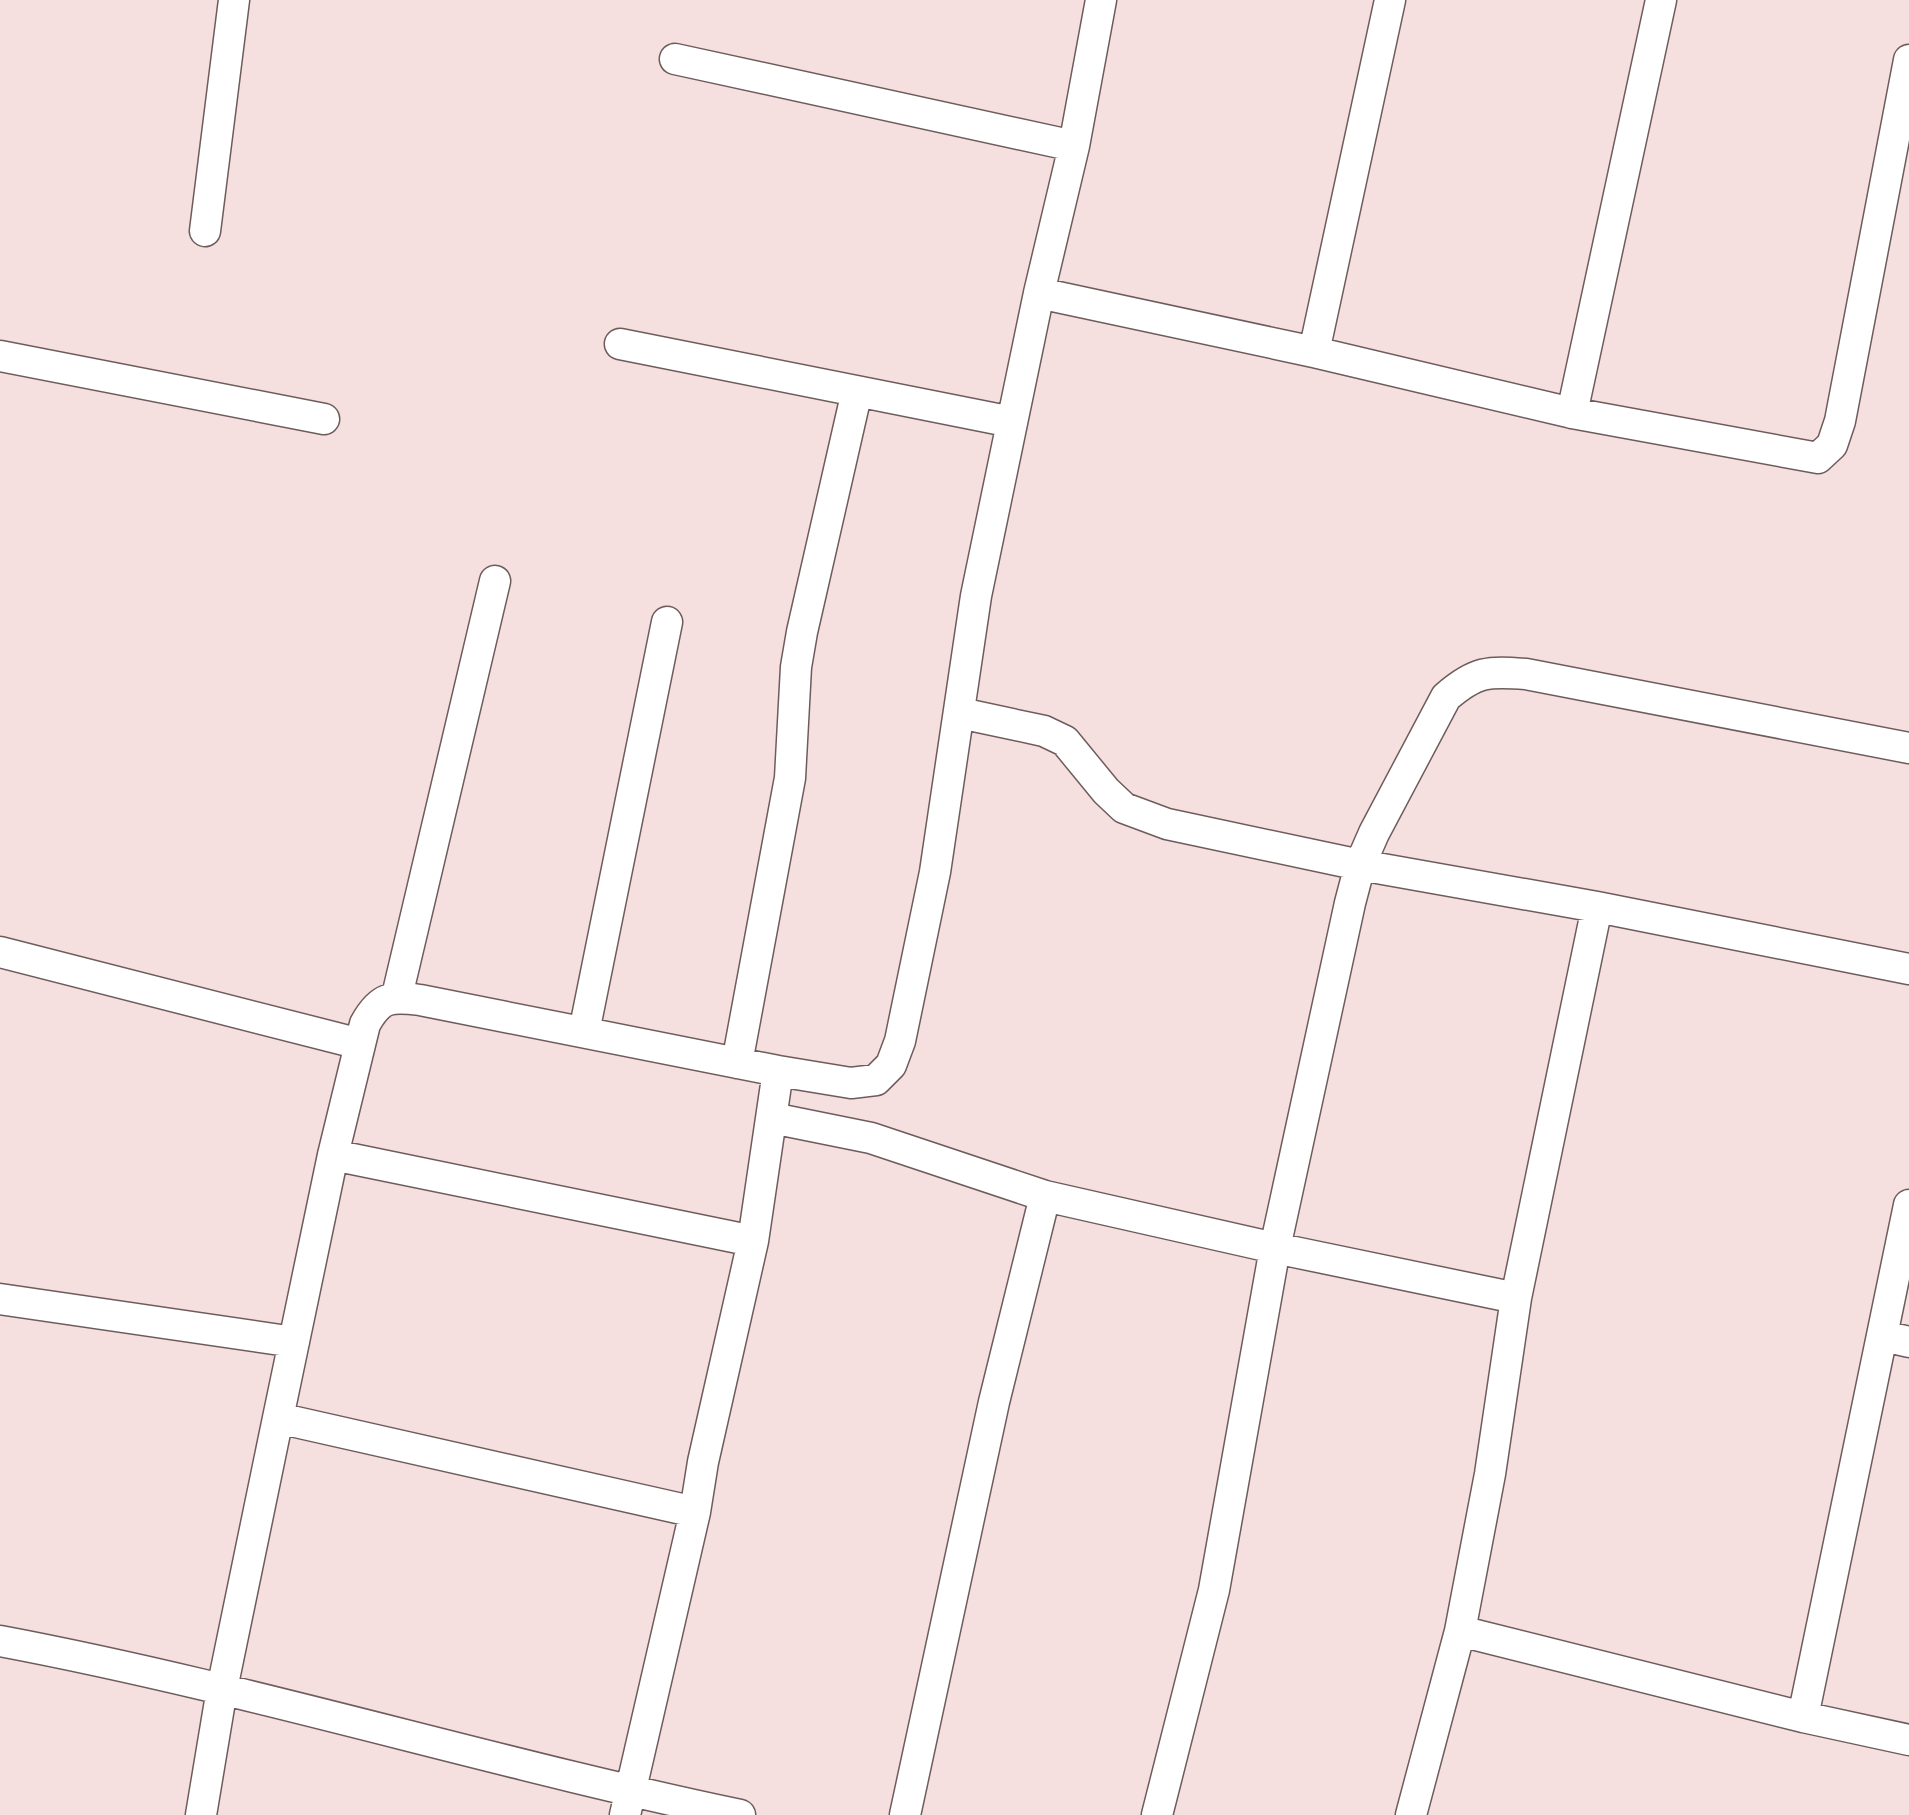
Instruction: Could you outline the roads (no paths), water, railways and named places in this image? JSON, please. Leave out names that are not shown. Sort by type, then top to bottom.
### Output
[{"type":"street","points":[[205,231],[234,0]]},
{"type":"street","points":[[201,1815],[222,1689],[333,1155],[365,1024],[374,1006],[397,996],[851,1083],[876,1080],[891,1065],[900,1041],[935,872],[976,596],[1039,293],[1074,146],[1101,0]]},
{"type":"street","points":[[1314,352],[1390,0]]},
{"type":"street","points":[[1572,414],[1661,0]]},
{"type":"street","points":[[675,59],[1074,146]]},
{"type":"street","points":[[1039,293],[1314,352],[1572,414],[1798,456],[1818,457],[1832,445],[1840,421],[1909,60]]},
{"type":"street","points":[[620,344],[1012,422]]},
{"type":"street","points":[[0,356],[324,419]]},
{"type":"street","points":[[737,1063],[790,778],[796,667],[802,632],[857,391]]},
{"type":"street","points":[[397,996],[495,581]]},
{"type":"street","points":[[584,1032],[667,622]]},
{"type":"street","points":[[1157,1815],[1214,1590],[1275,1248],[1320,1035],[1360,865],[1374,833],[1446,697],[1464,681],[1492,671],[1526,674],[1909,748]]},
{"type":"street","points":[[960,713],[1044,731],[1065,741],[1106,791],[1125,808],[1167,824],[1360,865],[1597,907],[1909,969]]},
{"type":"street","points":[[1411,1815],[1460,1631],[1490,1475],[1516,1298],[1597,907]]},
{"type":"street","points":[[0,952],[360,1044]]},
{"type":"street","points":[[628,1803],[695,1512],[703,1462],[753,1241],[778,1071]]},
{"type":"street","points":[[772,1118],[871,1138],[1045,1196],[1275,1248],[1516,1298]]},
{"type":"street","points":[[333,1155],[753,1241]]},
{"type":"street","points":[[905,1815],[994,1402],[1045,1196]]},
{"type":"street","points":[[1803,1717],[1896,1339],[1909,1205]]},
{"type":"street","points":[[0,1299],[294,1342]]},
{"type":"street","points":[[278,1418],[695,1512]]},
{"type":"street","points":[[1460,1631],[1803,1717],[1909,1740]]},
{"type":"street","points":[[0,1641],[222,1689],[628,1803],[740,1815]]}]
